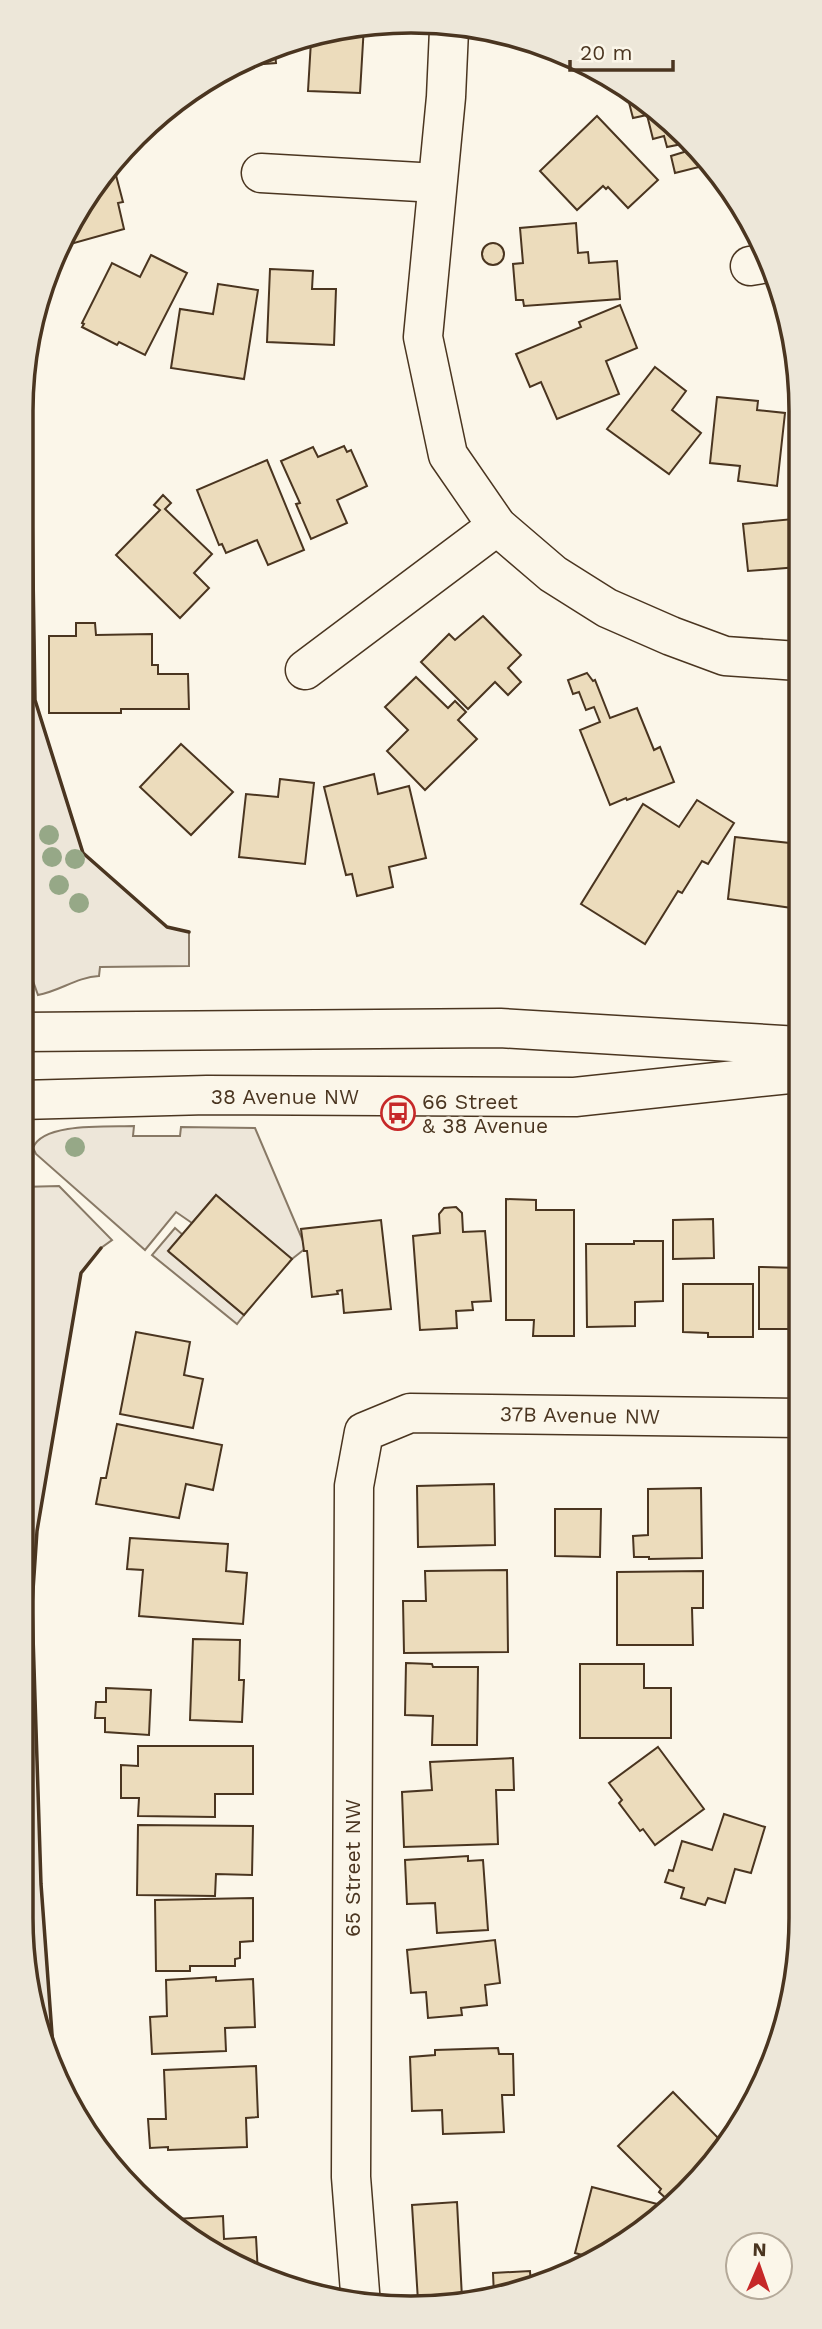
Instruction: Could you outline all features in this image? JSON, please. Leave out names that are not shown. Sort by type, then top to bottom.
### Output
[{"type":"street","points":[[449,35],[446,97],[423,337],[449,455],[497,526],[552,574],[607,608],[725,656],[789,660]]},
{"type":"street","points":[[261,173],[437,183]]},
{"type":"street","points":[[305,670],[497,526]]},
{"type":"street","points":[[33,1032],[500,1028],[789,1045]]},
{"type":"street","name":"38 Avenue NW","points":[[33,1100],[207,1096],[575,1097],[789,1074]]},
{"type":"street","name":"37B Avenue NW","points":[[364,1432],[410,1413],[789,1418]]},
{"type":"street","name":"65 Street NW","points":[[360,2293],[351,2163],[354,1486],[364,1432]]},
{"type":"shaded area","points":[[33,574],[35,700],[83,853],[167,927],[189,932],[189,966],[100,967],[99,976],[38,995],[33,981]]},
{"type":"shaded area","points":[[134,1126],[133,1136],[180,1136],[181,1127],[255,1128],[306,1248],[292,1259],[216,1195],[192,1223],[176,1212],[145,1250],[36,1154],[33,1148],[49,1134],[63,1130]]},
{"type":"shaded area","points":[[59,1186],[112,1240],[101,1248],[81,1273],[37,1531],[33,1590],[33,1187]]},
{"type":"shaded area","points":[[175,1228],[183,1235],[169,1252],[244,1315],[237,1324],[152,1255]]},
{"type":"shaded area","points":[[33,1636],[41,1884],[52,2036],[36,1967],[34,1943]]},
{"type":"building","points":[[363,36],[360,93],[308,91],[311,47]]},
{"type":"building","points":[[276,58],[276,63],[261,64]]},
{"type":"building","points":[[629,103],[646,115],[633,118]]},
{"type":"building","points":[[597,116],[658,180],[628,208],[608,187],[606,189],[603,186],[577,210],[540,171]]},
{"type":"building","points":[[647,116],[679,145],[667,147],[664,136],[653,139]]},
{"type":"building","points":[[683,150],[699,167],[675,173],[671,156],[684,152]]},
{"type":"building","points":[[116,175],[123,202],[118,203],[124,229],[72,244]]},
{"type":"building","points":[[576,223],[578,253],[588,252],[589,263],[617,261],[620,299],[524,306],[523,300],[516,300],[513,264],[523,263],[520,228]]},
{"type":"building","points":[[489,243],[497,243],[504,250],[504,258],[497,265],[489,265],[482,258],[482,250]]},
{"type":"building","points":[[151,255],[187,273],[145,355],[119,342],[117,345],[82,327],[82,323],[112,263],[140,277]]},
{"type":"building","points":[[270,269],[313,271],[312,289],[336,289],[334,345],[267,342]]},
{"type":"building","points":[[218,284],[258,290],[244,379],[171,368],[180,309],[213,314]]},
{"type":"building","points":[[620,305],[637,348],[606,361],[619,394],[557,419],[541,382],[530,387],[516,354],[581,327],[579,322]]},
{"type":"building","points":[[655,367],[686,391],[672,410],[701,433],[669,474],[607,429]]},
{"type":"building","points":[[717,397],[758,401],[757,410],[785,413],[777,486],[738,481],[740,466],[710,463]]},
{"type":"building","points":[[344,446],[347,452],[351,450],[367,486],[337,500],[347,523],[311,539],[296,504],[300,503],[281,461],[313,447],[318,457]]},
{"type":"building","points":[[267,460],[304,550],[268,565],[257,540],[226,553],[222,544],[219,545],[197,490]]},
{"type":"building","points":[[163,495],[171,503],[165,509],[212,554],[194,573],[209,588],[180,618],[116,555],[160,510],[154,505]]},
{"type":"building","points":[[789,519],[789,568],[748,571],[743,524]]},
{"type":"building","points":[[483,616],[521,655],[508,668],[521,682],[508,695],[495,682],[468,709],[421,662],[449,634],[455,640]]},
{"type":"building","points":[[76,623],[95,623],[96,635],[152,634],[152,665],[158,665],[158,674],[188,674],[189,709],[49,713],[49,636],[76,636]]},
{"type":"building","points":[[587,673],[595,680],[610,718],[637,708],[654,750],[660,747],[674,782],[610,805],[580,730],[600,722],[594,707],[586,710],[579,692],[573,694],[568,680]]},
{"type":"building","points":[[416,677],[448,708],[455,701],[466,712],[458,720],[477,739],[425,790],[387,751],[408,730],[385,707]]},
{"type":"building","points":[[181,744],[233,792],[191,835],[140,787]]},
{"type":"building","points":[[374,774],[378,794],[409,786],[426,858],[389,867],[393,887],[357,896],[352,874],[346,875],[324,787]]},
{"type":"building","points":[[280,779],[314,783],[305,864],[239,857],[246,794],[278,797]]},
{"type":"building","points":[[697,800],[734,823],[708,864],[702,861],[682,893],[678,891],[645,944],[581,904],[643,804],[679,827]]},
{"type":"building","points":[[735,837],[789,843],[789,908],[728,899]]},
{"type":"building","points":[[216,1195],[292,1259],[244,1315],[168,1251]]},
{"type":"building","points":[[506,1199],[536,1200],[536,1210],[574,1210],[574,1336],[533,1336],[534,1320],[506,1320]]},
{"type":"building","points":[[456,1207],[462,1213],[463,1232],[485,1231],[491,1301],[472,1302],[473,1310],[456,1311],[457,1328],[420,1330],[413,1236],[440,1233],[439,1214],[444,1208]]},
{"type":"building","points":[[713,1219],[714,1258],[673,1259],[673,1220]]},
{"type":"building","points":[[381,1220],[391,1309],[344,1313],[342,1290],[337,1291],[338,1294],[312,1297],[307,1251],[304,1251],[301,1229]]},
{"type":"building","points":[[634,1241],[663,1241],[663,1301],[635,1302],[635,1326],[587,1327],[586,1244],[634,1244]]},
{"type":"building","points":[[759,1267],[789,1268],[789,1329],[759,1329]]},
{"type":"building","points":[[683,1284],[753,1284],[753,1337],[708,1337],[708,1333],[683,1332]]},
{"type":"building","points":[[136,1332],[190,1342],[184,1375],[203,1379],[193,1428],[120,1414]]},
{"type":"building","points":[[117,1424],[222,1445],[213,1490],[186,1484],[179,1518],[96,1504],[101,1478],[106,1478]]},
{"type":"building","points":[[494,1484],[495,1545],[418,1547],[417,1486]]},
{"type":"building","points":[[701,1488],[702,1558],[634,1557],[633,1536],[648,1535],[648,1489]]},
{"type":"building","points":[[555,1509],[601,1509],[600,1557],[555,1556]]},
{"type":"building","points":[[130,1538],[228,1544],[226,1571],[247,1573],[243,1624],[139,1616],[143,1570],[127,1569]]},
{"type":"building","points":[[507,1570],[508,1652],[404,1653],[403,1601],[426,1601],[425,1571]]},
{"type":"building","points":[[703,1571],[703,1608],[692,1608],[693,1645],[617,1645],[617,1572]]},
{"type":"building","points":[[193,1639],[240,1640],[239,1680],[244,1680],[242,1722],[190,1720]]},
{"type":"building","points":[[406,1663],[432,1664],[433,1667],[478,1667],[477,1745],[432,1745],[433,1716],[405,1715]]},
{"type":"building","points":[[580,1664],[644,1664],[644,1688],[671,1688],[671,1738],[580,1738]]},
{"type":"building","points":[[106,1688],[151,1690],[149,1735],[105,1732],[105,1718],[95,1718],[96,1702],[106,1702]]},
{"type":"building","points":[[138,1746],[253,1746],[253,1794],[215,1794],[215,1817],[138,1816],[139,1798],[121,1798],[121,1765],[138,1766]]},
{"type":"building","points":[[658,1747],[704,1809],[655,1845],[643,1829],[640,1831],[619,1803],[622,1800],[609,1783]]},
{"type":"building","points":[[513,1758],[514,1790],[496,1790],[498,1844],[404,1847],[402,1792],[432,1790],[430,1762]]},
{"type":"building","points":[[724,1814],[765,1827],[751,1873],[735,1869],[725,1903],[708,1898],[705,1905],[681,1898],[684,1888],[665,1882],[669,1870],[673,1871],[682,1841],[712,1850]]},
{"type":"building","points":[[138,1825],[253,1826],[252,1875],[216,1874],[215,1896],[137,1895]]},
{"type":"building","points":[[468,1856],[468,1861],[483,1860],[488,1930],[437,1933],[435,1903],[407,1904],[405,1860]]},
{"type":"building","points":[[253,1898],[253,1941],[240,1942],[240,1958],[235,1959],[235,1966],[190,1966],[190,1971],[156,1971],[155,1900]]},
{"type":"building","points":[[495,1940],[500,1983],[485,1985],[487,2005],[461,2008],[462,2015],[428,2018],[426,1992],[411,1993],[407,1950]]},
{"type":"building","points":[[216,1977],[216,1981],[253,1979],[255,2027],[225,2028],[226,2051],[152,2054],[150,2017],[167,2016],[166,1980]]},
{"type":"building","points":[[498,2048],[499,2054],[513,2054],[514,2095],[502,2095],[504,2132],[443,2134],[442,2110],[412,2111],[410,2057],[435,2055],[435,2050]]},
{"type":"building","points":[[256,2066],[258,2117],[246,2118],[247,2147],[168,2150],[168,2147],[150,2148],[148,2119],[166,2119],[164,2070]]},
{"type":"building","points":[[673,2092],[718,2138],[695,2167],[665,2197],[659,2192],[661,2189],[618,2146]]},
{"type":"building","points":[[592,2187],[658,2204],[600,2245],[582,2255],[575,2253]]},
{"type":"building","points":[[457,2202],[462,2293],[418,2296],[412,2205]]},
{"type":"building","points":[[223,2216],[224,2239],[256,2237],[257,2263],[222,2245],[182,2219]]},
{"type":"building","points":[[530,2271],[530,2276],[494,2286],[493,2273]]},
{"type":"wall","points":[[33,574],[35,700],[83,853],[167,927],[189,932]]},
{"type":"wall","points":[[33,1590],[37,1531],[81,1273],[101,1248]]},
{"type":"wall","points":[[33,1636],[41,1884],[52,2036]]},
{"type":"place","name":"66 Street & 38 Avenue","points":[[398,1113]]}]
